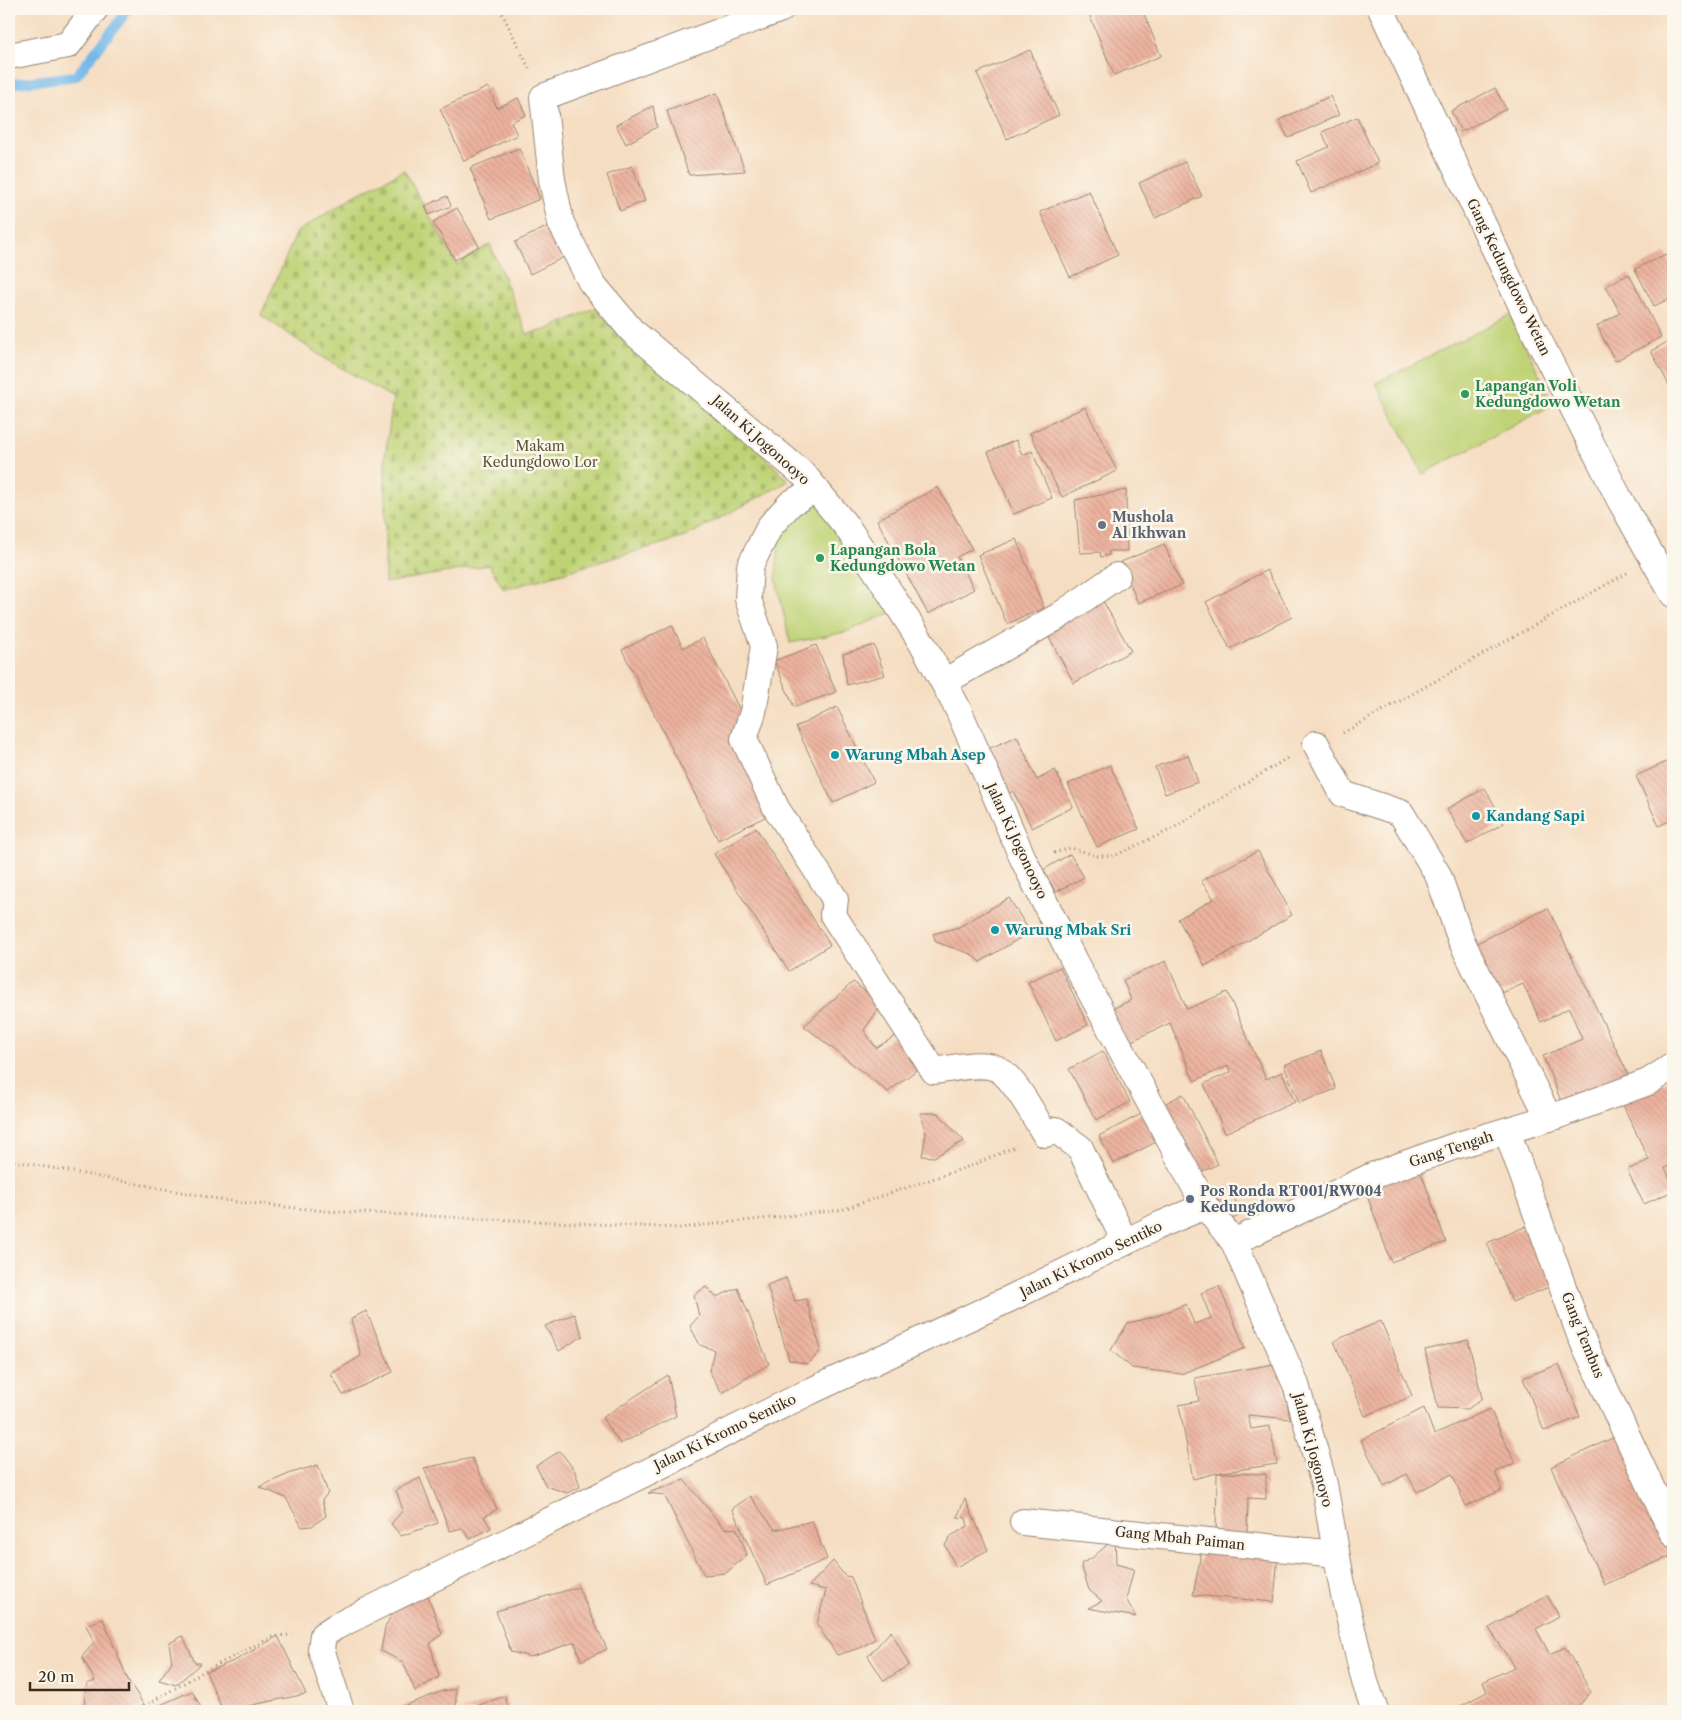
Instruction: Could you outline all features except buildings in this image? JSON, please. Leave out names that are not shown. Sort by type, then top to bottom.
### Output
[{"type":"street","points":[[9,56],[68,45],[95,9]]},
{"type":"street","points":[[543,97],[781,9]]},
{"type":"street","name":"Gang Kedungdowo Wetan","points":[[1381,9],[1526,315],[1620,500],[1663,553],[1673,594]]},
{"type":"street","name":"Jalan Ki Jogonooyo","points":[[543,97],[552,180],[561,223],[590,282],[632,331],[797,468],[847,527],[926,648],[944,682],[958,709],[1024,861],[1075,963],[1205,1206]]},
{"type":"street","points":[[816,489],[791,503],[770,526],[750,566],[748,599],[764,646],[753,712],[744,739],[776,808],[835,899],[833,914],[934,1071],[975,1066],[994,1067],[1014,1083],[1045,1134],[1056,1130],[1080,1148],[1124,1242]]},
{"type":"street","points":[[944,682],[1058,616],[1117,576]]},
{"type":"street","points":[[1316,744],[1343,794],[1401,814],[1438,876],[1461,940],[1550,1118]]},
{"type":"street","name":"Gang Tengah","points":[[1234,1242],[1372,1176],[1456,1146],[1550,1118],[1648,1082],[1673,1066]]},
{"type":"street","name":"Gang Tembus","points":[[1507,1131],[1580,1335],[1673,1534]]},
{"type":"street","name":"Jalan Ki Jogonoyo","points":[[1205,1206],[1234,1242],[1296,1385],[1324,1484],[1336,1554],[1353,1634],[1375,1711]]},
{"type":"street","name":"Jalan Ki Kromo Sentiko","points":[[323,1635],[590,1499],[802,1395],[1124,1242],[1205,1206]]},
{"type":"street","name":"Gang Mbah Paiman","points":[[1023,1522],[1336,1554]]},
{"type":"street","points":[[323,1635],[321,1649],[341,1711]]},
{"type":"path","points":[[500,9],[543,97]]},
{"type":"path","points":[[9,1160],[229,1201],[325,1211],[680,1228],[841,1210],[973,1165],[1045,1134]]},
{"type":"path","points":[[136,1711],[203,1672],[274,1636],[323,1635]]},
{"type":"green space","name":"Makam Kedungdowo Lor","points":[[404,170],[457,265],[490,244],[527,334],[546,330],[595,308],[628,346],[703,397],[789,481],[685,537],[504,590],[489,565],[385,583],[385,458],[393,398],[321,356],[261,315],[297,232],[356,195]]},
{"type":"green space","name":"Lapangan Voli Kedungdowo Wetan","points":[[1510,315],[1554,404],[1423,474],[1376,383]]},
{"type":"green space","name":"Lapangan Bola Kedungdowo Wetan","points":[[813,496],[897,610],[846,632],[790,643],[776,579],[779,537],[802,502]]},
{"type":"waterway","points":[[9,84],[76,76],[129,9]]},
{"type":"place","name":"Lapangan Voli Kedungdowo Wetan","points":[[1465,394]]},
{"type":"place","name":"Mushola Al Ikhwan","points":[[1102,525]]},
{"type":"place","name":"Lapangan Bola Kedungdowo Wetan","points":[[820,558]]},
{"type":"place","name":"Warung Mbah Asep","points":[[835,755]]},
{"type":"place","name":"Kandang Sapi","points":[[1476,816]]},
{"type":"place","name":"Warung Mbak Sri","points":[[995,930]]},
{"type":"place","name":"Pos Ronda RT001/RW004 Kedungdowo","points":[[1190,1199]]}]
